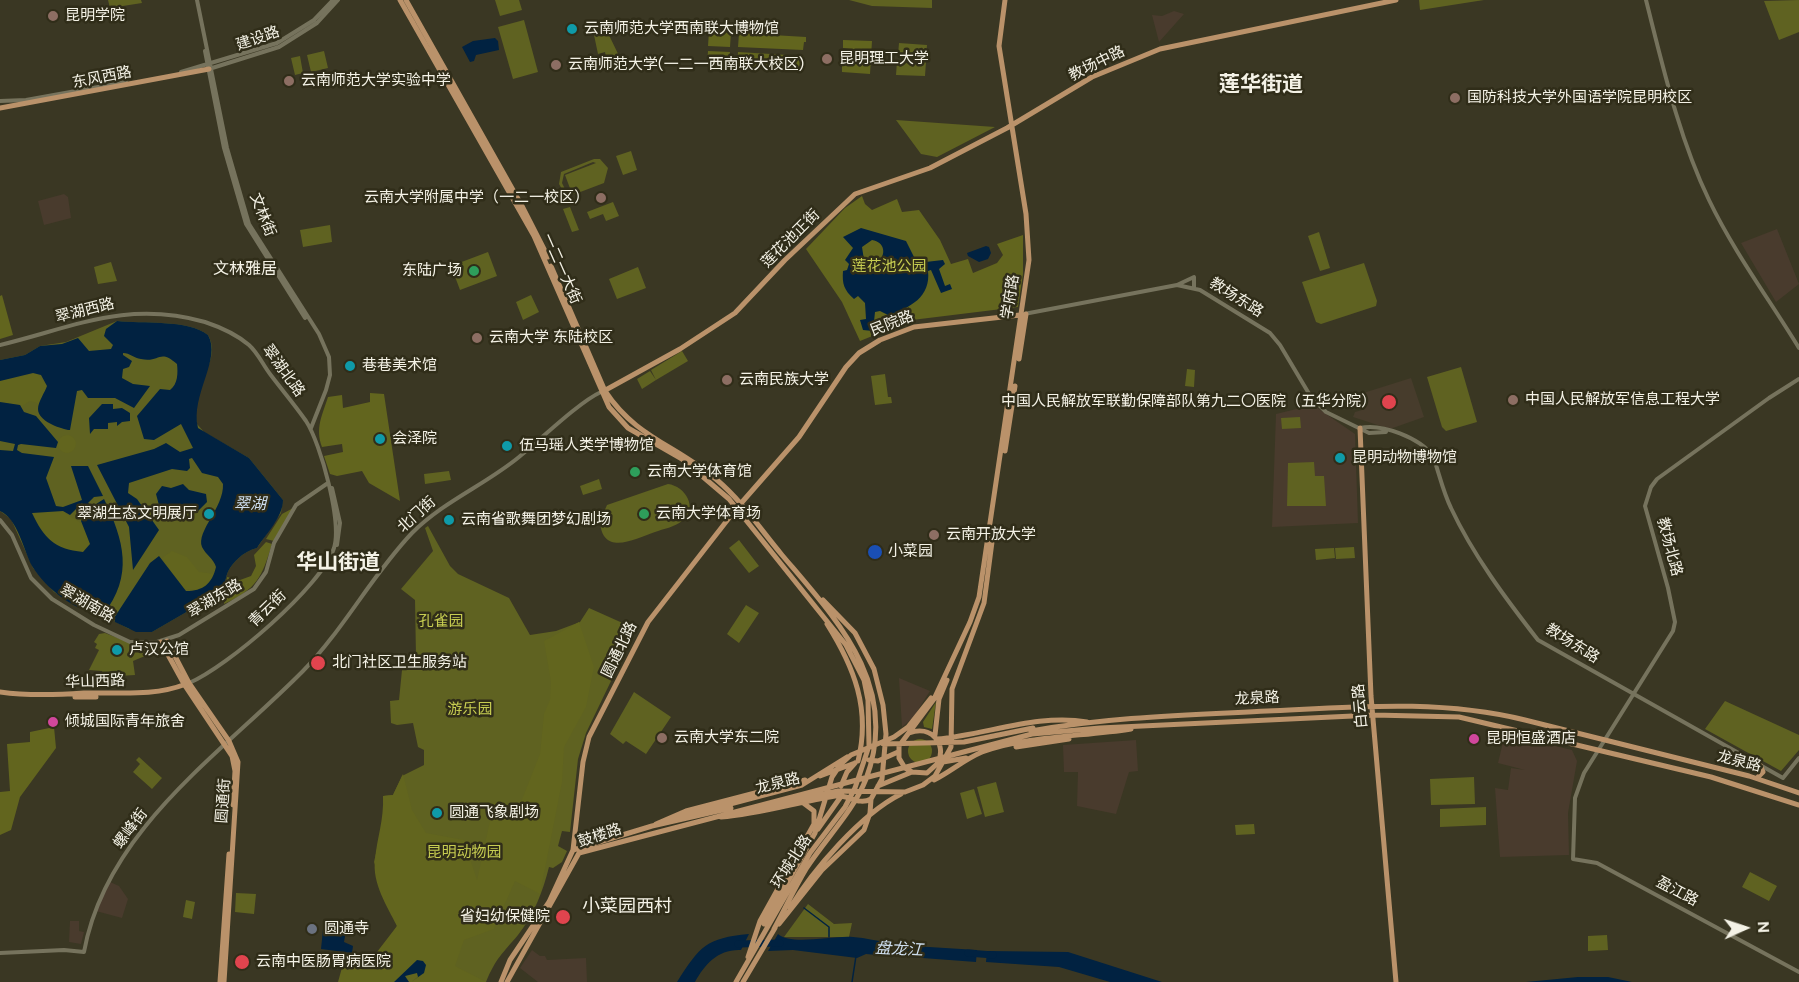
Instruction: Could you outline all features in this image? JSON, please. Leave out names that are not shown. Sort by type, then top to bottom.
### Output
[{"type":"main road","name":"一二一大街","points":[[400,0],[534,237],[603,391],[619,420],[628,428],[696,469],[719,488],[815,594],[845,633],[867,674],[875,713],[863,758]]},
{"type":"main road","name":"一二一大街","points":[[406,0],[538,235],[603,391]]},
{"type":"main road","name":"学府路","points":[[936,737],[939,699],[981,597],[992,542],[1028,274],[1028,235],[999,46],[1005,0]]},
{"type":"main road","name":"教场中路","points":[[1011,125],[1114,66],[1160,49],[1396,0]]},
{"type":"main road","name":"东风西路","points":[[0,108],[209,66]]},
{"type":"main road","name":"莲花池正街","points":[[603,391],[680,349],[735,313],[849,198],[863,190],[930,168],[1011,125]]},
{"type":"main road","name":"学府路","points":[[909,733],[934,699],[970,622],[979,597],[1023,314]]},
{"type":"main road","name":"民院路","points":[[738,507],[806,428],[846,367],[870,345],[925,324],[1023,314]]},
{"type":"main road","name":"白云路","points":[[1360,428],[1372,705],[1396,982]]},
{"type":"main road","name":"一二一大街","points":[[738,507],[846,645],[864,680],[870,719],[863,758]]},
{"type":"main road","name":"圆通北路","points":[[578,850],[576,832],[583,762],[589,737],[648,622],[738,507]]},
{"type":"main road","points":[[923,785],[942,768],[951,747],[952,689],[955,673],[980,615],[988,585],[992,542]]},
{"type":"main road","points":[[774,929],[794,908],[822,870],[864,830],[870,813],[868,801],[882,779],[880,762],[885,752],[884,705],[869,658],[855,633],[815,594]]},
{"type":"main road","name":"学府路","points":[[878,745],[908,727],[933,695],[979,597]]},
{"type":"main road","points":[[820,613],[854,672],[858,685],[863,758]]},
{"type":"main road","name":"圆通街","points":[[164,641],[188,685],[238,762],[222,982]]},
{"type":"main road","name":"华山西路","points":[[0,694],[151,693],[169,691],[188,685]]},
{"type":"main road","name":"龙泉路","points":[[717,811],[1058,726],[1372,705],[1467,708],[1756,778],[1799,793]]},
{"type":"main road","name":"龙泉路","points":[[736,812],[1032,731],[1141,728],[1374,715],[1459,717],[1597,748],[1732,782],[1799,805]]},
{"type":"main road","points":[[912,772],[901,763],[898,752],[901,741],[909,733],[922,730],[936,737],[987,732],[1025,723],[1076,720],[1095,723]]},
{"type":"main road","points":[[743,982],[774,929],[807,881],[877,809],[905,792],[923,785],[984,752],[1046,738],[1141,728]]},
{"type":"main road","points":[[878,786],[912,772],[927,773],[938,763],[1047,741],[1110,735],[1141,728]]},
{"type":"main road","points":[[652,826],[802,785],[838,760],[878,745],[908,742],[964,742],[1032,731]]},
{"type":"main road","points":[[936,737],[941,751],[938,763]]},
{"type":"main road","points":[[885,752],[891,756]]},
{"type":"main road","points":[[652,826],[686,811],[783,787],[863,758],[880,762],[898,752]]},
{"type":"main road","points":[[759,940],[768,914],[815,832],[832,777],[851,755]]},
{"type":"main road","points":[[799,850],[821,826],[843,795],[841,786],[847,772],[863,758]]},
{"type":"main road","name":"环城北路","points":[[774,929],[806,869],[858,794],[863,758]]},
{"type":"main road","name":"环城北路","points":[[736,982],[748,961],[750,952],[810,853],[855,788],[863,758]]},
{"type":"main road","points":[[1756,778],[1763,774],[1760,765]]},
{"type":"main road","points":[[710,817],[831,792],[905,792]]},
{"type":"main road","points":[[710,817],[752,815],[802,802],[843,795],[868,801]]},
{"type":"main road","points":[[750,952],[756,933],[816,818],[812,807],[802,802]]},
{"type":"main road","name":"鼓楼路","points":[[501,982],[510,960],[549,902],[578,850],[652,826],[717,811]]},
{"type":"main road","name":"鼓楼路","points":[[578,850],[593,849],[710,817]]},
{"type":"main road","points":[[576,832],[578,850]]},
{"type":"main road","name":"鼓楼路","points":[[507,982],[515,962],[552,904],[578,850]]},
{"type":"street","points":[[196,0],[209,66]]},
{"type":"street","name":"建设路","points":[[209,66],[278,43],[314,20],[333,0]]},
{"type":"street","name":"建设路","points":[[209,66],[279,46],[317,23],[338,0]]},
{"type":"street","points":[[1646,0],[1683,130],[1708,198],[1721,224],[1799,348]]},
{"type":"street","name":"东风西路","points":[[0,101],[61,94],[209,66]]},
{"type":"street","name":"文林街","points":[[209,66],[224,148],[246,224],[317,336],[327,357],[328,375],[309,424]]},
{"type":"street","name":"文林街","points":[[209,66],[226,148],[249,224],[319,334],[329,357],[330,375],[326,390],[309,424]]},
{"type":"street","points":[[1177,285],[1194,277],[1194,287]]},
{"type":"street","name":"教场东路","points":[[1023,314],[1101,302],[1177,285],[1194,287],[1270,333],[1280,345],[1311,397],[1326,412],[1360,428],[1372,426],[1411,437],[1428,449],[1433,456],[1450,507],[1464,533],[1515,611],[1538,639],[1784,778]]},
{"type":"street","name":"翠湖西路","points":[[0,345],[112,314],[177,317]]},
{"type":"street","name":"翠湖北路","points":[[177,317],[218,327],[247,344],[309,424],[328,483]]},
{"type":"street","name":"教场北路","points":[[1573,859],[1575,798],[1584,773],[1597,748],[1670,639],[1675,622],[1646,506],[1651,487],[1657,478],[1768,398],[1799,379]]},
{"type":"street","name":"北门街","points":[[227,743],[304,670],[413,532],[446,504],[516,460],[603,391]]},
{"type":"street","name":"翠湖东路","points":[[164,641],[254,589],[266,572],[277,537],[296,506],[328,483]]},
{"type":"street","name":"青云街","points":[[188,685],[219,669],[272,625],[328,563],[339,538],[340,523],[335,495],[328,483]]},
{"type":"street","name":"翠湖南路","points":[[0,520],[12,535],[32,578],[52,599],[94,625],[130,642],[164,641]]},
{"type":"street","name":"螺峰街","points":[[0,953],[64,950],[84,952],[96,908],[133,844],[167,802],[227,743]]},
{"type":"street","points":[[1784,787],[1784,778],[1799,758]]},
{"type":"street","name":"盈江路","points":[[1573,859],[1597,863],[1799,972]]},
{"type":"shaded area","points":[[1174,11],[1184,14],[1159,42],[1152,15],[1162,16]]},
{"type":"shaded area","points":[[64,194],[68,197],[71,218],[44,225],[38,201]]},
{"type":"shaded area","points":[[1777,229],[1799,284],[1776,302],[1741,243]]},
{"type":"shaded area","name":"中国人民解放军联勤保障部队第九二〇医院（五华分院）","points":[[1411,378],[1424,417],[1390,429],[1353,417],[1355,412],[1362,410],[1357,395]]},
{"type":"shaded area","points":[[1313,405],[1355,434],[1358,523],[1272,527],[1276,414]]},
{"type":"shaded area","points":[[899,678],[930,691],[913,718],[902,727]]},
{"type":"shaded area","points":[[1505,734],[1572,750],[1577,761],[1568,813],[1569,855],[1500,857],[1495,788],[1508,790],[1511,768],[1525,770],[1498,763]]},
{"type":"shaded area","points":[[1136,740],[1138,771],[1129,772],[1116,814],[1077,806],[1078,772],[1064,772],[1063,745]]},
{"type":"shaded area","points":[[110,882],[119,886],[128,899],[122,918],[96,911]]},
{"type":"shaded area","points":[[70,921],[79,921],[79,931],[84,932],[81,944],[69,942]]},
{"type":"shaded area","points":[[532,950],[540,956],[545,956],[547,960],[586,958],[587,982],[538,982],[520,968]]},
{"type":"green space","points":[[108,0],[141,0],[142,3],[110,8]]},
{"type":"green space","points":[[495,0],[519,0],[522,10],[500,16]]},
{"type":"green space","points":[[849,0],[932,0],[932,8],[872,6]]},
{"type":"green space","points":[[1419,0],[1484,0],[1420,10]]},
{"type":"green space","points":[[1799,0],[1799,32],[1779,40],[1764,1]]},
{"type":"green space","points":[[524,20],[538,72],[513,79],[498,27]]},
{"type":"green space","points":[[607,31],[622,62],[608,65],[605,52],[598,54],[594,35]]},
{"type":"green space","points":[[709,31],[731,32],[730,47],[708,46]]},
{"type":"green space","points":[[739,33],[806,37],[806,42],[804,42],[803,50],[738,47]]},
{"type":"green space","points":[[843,40],[872,41],[870,74],[842,72],[842,65],[850,65],[851,49],[843,48]]},
{"type":"green space","points":[[899,43],[927,45],[926,57],[916,57],[916,53],[898,55]]},
{"type":"green space","points":[[324,51],[328,68],[311,72],[307,55]]},
{"type":"green space","points":[[708,51],[730,52],[729,67],[707,66]]},
{"type":"green space","points":[[738,52],[804,56],[804,70],[737,67]]},
{"type":"green space","points":[[300,56],[303,73],[295,75],[291,58]]},
{"type":"green space","points":[[897,61],[915,65],[916,62],[926,62],[925,76],[896,75]]},
{"type":"green space","points":[[896,120],[995,127],[937,157],[921,154]]},
{"type":"green space","points":[[631,151],[637,170],[623,175],[616,156]]},
{"type":"green space","points":[[594,159],[600,159],[608,168],[604,183],[575,194],[563,191],[559,184],[561,172]],"holes":[[[593,162],[596,163],[565,175],[571,191],[565,189],[562,183],[564,174]]]},
{"type":"green space","name":"莲花池公园","points":[[862,196],[865,204],[872,210],[897,199],[902,212],[919,210],[940,240],[951,264],[968,259],[973,273],[997,263],[1003,255],[997,244],[1023,235],[1023,274],[1018,307],[912,320],[860,341],[842,302],[806,249],[845,208]]},
{"type":"green space","points":[[613,202],[619,216],[606,221],[603,214],[590,219],[587,212]]},
{"type":"green space","points":[[570,207],[579,230],[572,232],[563,209]]},
{"type":"green space","points":[[330,225],[332,242],[303,247],[300,230]]},
{"type":"green space","points":[[1319,232],[1330,268],[1320,271],[1308,236]]},
{"type":"green space","name":"东陆广场","points":[[488,252],[497,276],[460,290],[451,266]]},
{"type":"green space","points":[[111,262],[117,281],[98,284],[94,267]]},
{"type":"green space","points":[[1364,263],[1377,301],[1376,306],[1321,324],[1316,322],[1302,282]]},
{"type":"green space","points":[[638,267],[646,288],[617,299],[609,279]]},
{"type":"green space","points":[[2,295],[13,335],[0,339],[0,296]]},
{"type":"green space","points":[[531,295],[539,312],[523,320],[516,302]]},
{"type":"green space","points":[[117,321],[177,324],[189,326],[208,335],[212,349],[210,363],[198,394],[197,424],[204,432],[249,458],[283,500],[281,513],[257,548],[242,555],[230,568],[221,592],[152,632],[129,629],[103,615],[90,613],[54,592],[33,568],[11,519],[0,511],[0,360],[25,355],[40,346],[66,342]]},
{"type":"green space","points":[[682,351],[688,361],[656,380],[651,370]]},
{"type":"green space","points":[[1461,367],[1477,422],[1446,431],[1442,427],[1427,377]]},
{"type":"green space","points":[[1187,369],[1195,370],[1194,387],[1185,386]]},
{"type":"green space","points":[[650,371],[656,380],[642,389],[637,379]]},
{"type":"green space","points":[[37,373],[47,386],[40,404],[30,401],[22,406],[0,402],[0,381]]},
{"type":"green space","points":[[885,374],[888,397],[891,397],[892,403],[875,405],[871,376]]},
{"type":"green space","points":[[370,393],[384,394],[400,501],[369,483],[362,471],[337,476],[330,474],[324,456],[343,452],[342,444],[322,447],[320,440],[320,422],[328,397],[342,395],[343,408],[370,402]]},
{"type":"green space","points":[[1300,417],[1301,428],[1282,429],[1281,418]]},
{"type":"green space","points":[[67,435],[73,438],[76,444],[73,450],[67,453],[61,450],[58,444],[61,438]]},
{"type":"green space","points":[[1314,462],[1315,476],[1324,476],[1326,506],[1287,506],[1288,463]]},
{"type":"green space","points":[[449,471],[451,480],[425,484],[424,474]]},
{"type":"green space","points":[[599,479],[602,489],[583,495],[580,486]]},
{"type":"green space","name":"云南大学体育场","points":[[668,484],[680,489],[688,498],[689,510],[682,521],[621,543],[607,539],[602,532],[600,521],[607,505]]},
{"type":"green space","points":[[295,507],[274,541],[266,539],[282,514]]},
{"type":"green space","points":[[63,511],[80,523],[85,530],[90,544],[83,552],[64,548],[51,541],[32,513]]},
{"type":"green space","name":"昆明动物园","points":[[428,526],[450,566],[458,574],[509,598],[530,635],[556,631],[580,622],[589,608],[636,629],[586,733],[578,759],[570,832],[562,831],[558,846],[567,851],[562,862],[553,868],[549,867],[541,894],[529,919],[496,962],[486,982],[341,982],[350,963],[374,965],[397,926],[374,862],[384,818],[383,796],[393,795],[402,776],[424,765],[424,750],[418,747],[413,723],[397,725],[391,723],[390,701],[399,700],[402,670],[416,657],[415,600],[401,589],[433,551],[425,528]]},
{"type":"green space","points":[[739,540],[759,566],[749,573],[729,548]]},
{"type":"green space","points":[[266,542],[272,544],[257,581],[244,593],[224,604],[227,577],[240,580],[251,576],[256,566],[254,555]]},
{"type":"green space","points":[[1354,547],[1355,558],[1336,559],[1335,548]]},
{"type":"green space","points":[[1334,548],[1335,558],[1316,560],[1315,549]]},
{"type":"green space","points":[[172,551],[187,557],[199,572],[215,574],[209,583],[200,590],[183,589],[162,558]]},
{"type":"green space","points":[[746,605],[759,613],[739,643],[727,634]]},
{"type":"green space","points":[[579,622],[594,667],[586,707],[564,747],[562,782],[540,894],[515,881],[494,929],[464,940],[455,966],[486,982],[338,982],[343,964],[367,965],[397,926],[381,894],[375,869],[383,796],[393,795],[403,774],[412,810],[426,833],[464,840],[477,880],[494,803],[519,807],[540,754],[544,714],[550,700],[551,682],[544,641]]},
{"type":"green space","points":[[105,633],[144,646],[145,656],[133,661],[135,675],[103,677],[102,671],[89,670],[99,650],[95,648],[97,644],[94,642],[99,634]]},
{"type":"green space","points":[[634,692],[671,717],[644,757],[646,754],[626,741],[623,744],[610,734]]},
{"type":"green space","points":[[1725,701],[1799,735],[1799,750],[1781,771],[1705,729]]},
{"type":"green space","points":[[936,702],[932,729],[924,727],[923,722]]},
{"type":"green space","points":[[54,727],[56,748],[20,797],[11,830],[0,835],[0,792],[10,791],[7,744],[30,742],[30,732]]},
{"type":"green space","points":[[920,739],[925,740],[931,746],[931,756],[925,762],[920,763],[915,762],[909,756],[908,751],[909,746],[915,740]]},
{"type":"green space","points":[[139,757],[162,778],[152,789],[133,772],[140,764],[136,760]]},
{"type":"green space","points":[[1474,777],[1475,804],[1431,805],[1430,779]]},
{"type":"green space","points":[[996,782],[1004,812],[985,817],[977,787]]},
{"type":"green space","points":[[974,789],[982,814],[967,819],[960,793]]},
{"type":"green space","points":[[1486,807],[1486,825],[1440,827],[1440,809]]},
{"type":"green space","points":[[1254,824],[1255,834],[1236,835],[1235,825]]},
{"type":"green space","points":[[1750,872],[1777,886],[1769,901],[1742,887]]},
{"type":"green space","points":[[236,893],[256,894],[254,914],[235,912]]},
{"type":"green space","points":[[186,900],[195,902],[192,919],[183,917]]},
{"type":"green space","points":[[808,904],[834,924],[852,923],[849,937],[784,937]]},
{"type":"green space","points":[[1607,935],[1608,950],[1588,951],[1588,936]]},
{"type":"water","points":[[495,38],[498,41],[499,50],[476,55],[474,61],[470,62],[462,47],[473,41]]},
{"type":"water","points":[[861,228],[906,241],[917,263],[943,260],[945,264],[939,269],[945,286],[950,284],[952,289],[941,293],[931,270],[928,271],[926,288],[917,300],[904,309],[888,315],[880,311],[875,312],[873,331],[863,330],[860,320],[866,319],[865,303],[858,296],[854,299],[843,283],[843,271],[847,270],[849,264],[845,260],[853,248],[843,237]],"holes":[[[872,240],[883,249],[880,260],[877,263],[864,260],[862,247]]]},
{"type":"water","points":[[989,247],[991,253],[988,259],[979,262],[968,256],[967,253]]},
{"type":"water","name":"翠湖","points":[[117,321],[177,324],[189,326],[208,335],[211,355],[198,403],[198,428],[249,458],[283,500],[280,513],[273,525],[257,548],[242,555],[234,563],[221,592],[152,632],[136,632],[115,622],[114,618],[150,563],[159,556],[186,591],[197,590],[209,582],[216,567],[202,547],[201,541],[219,502],[223,484],[218,477],[202,473],[192,458],[189,459],[190,468],[187,471],[172,469],[129,483],[128,493],[137,499],[159,530],[133,570],[129,527],[97,465],[154,449],[166,443],[180,452],[193,448],[181,424],[154,440],[144,439],[137,416],[160,389],[173,388],[177,378],[177,364],[163,356],[147,360],[123,353],[132,361],[129,367],[123,369],[122,378],[133,384],[150,386],[134,408],[115,398],[88,398],[82,390],[77,391],[70,430],[60,428],[41,417],[38,409],[39,403],[47,386],[41,375],[33,373],[0,381],[0,360],[25,355],[40,346],[62,344],[78,338],[89,351],[111,349],[113,345],[104,336],[106,329]]},
{"type":"water","points":[[0,402],[20,405],[24,412],[36,416],[58,442],[56,448],[21,444],[18,445],[17,450],[22,453],[54,457],[46,478],[56,506],[63,507],[82,500],[71,466],[88,466],[103,496],[94,497],[88,503],[93,506],[104,499],[117,529],[123,558],[119,586],[103,615],[82,609],[63,598],[45,583],[32,566],[16,527],[0,511],[0,450],[13,451],[15,444],[0,441]],"holes":[[[82,503],[87,510],[81,521],[90,544],[83,552],[64,548],[51,541],[32,513],[63,511],[70,515]]]},
{"type":"water","points":[[102,404],[113,404],[113,409],[122,408],[130,413],[130,421],[122,422],[117,426],[117,422],[108,423],[108,429],[94,429],[90,434],[89,418]]},
{"type":"water","points":[[183,484],[189,490],[206,494],[207,502],[198,511],[190,505],[185,507],[180,518],[175,520],[160,509],[156,494],[162,486],[171,488]]},
{"type":"water","points":[[324,920],[355,924],[355,930],[346,931],[344,942],[353,946],[352,953],[321,949]]},
{"type":"water","points":[[749,934],[741,950],[726,952],[713,959],[695,982],[677,982],[699,952],[713,941]]},
{"type":"water","points":[[778,934],[803,940],[853,937],[890,943],[889,956],[866,954],[857,958],[793,950],[768,951]]},
{"type":"water","points":[[897,945],[977,950],[976,962],[896,956]]},
{"type":"water","points":[[987,951],[1068,952],[1162,982],[1110,982],[1059,967],[986,962]]},
{"type":"water","points":[[417,960],[423,961],[426,965],[424,973],[411,982],[418,977],[417,973],[405,976],[409,982],[394,982]]},
{"type":"water","points":[[1578,977],[1608,977],[1632,982],[1526,982]]},
{"type":"waterway","points":[[804,908],[829,927],[829,937]]},
{"type":"waterway","name":"盘龙江","points":[[738,944],[780,943]]},
{"type":"waterway","name":"盘龙江","points":[[968,953],[993,955]]},
{"type":"waterway","points":[[852,982],[856,956]]},
{"type":"place","name":"昆明学院","points":[[53,16]]},
{"type":"place","name":"云南师范大学西南联大博物馆","points":[[572,29]]},
{"type":"place","name":"昆明理工大学","points":[[827,59]]},
{"type":"place","name":"云南师范大学(一二一西南联大校区)","points":[[556,65]]},
{"type":"place","name":"云南师范大学实验中学","points":[[289,81]]},
{"type":"place","name":"国防科技大学外国语学院昆明校区","points":[[1455,98]]},
{"type":"place","name":"云南大学附属中学（一二一校区）","points":[[601,198]]},
{"type":"place","name":"东陆广场","points":[[474,271]]},
{"type":"place","name":"云南大学 东陆校区","points":[[477,338]]},
{"type":"place","name":"巷巷美术馆","points":[[350,366]]},
{"type":"place","name":"云南民族大学","points":[[727,380]]},
{"type":"place","name":"中国人民解放军信息工程大学","points":[[1513,400]]},
{"type":"place","name":"中国人民解放军联勤保障部队第九二〇医院（五华分院）","points":[[1389,402]]},
{"type":"place","name":"会泽院","points":[[380,439]]},
{"type":"place","name":"伍马瑶人类学博物馆","points":[[507,446]]},
{"type":"place","name":"昆明动物博物馆","points":[[1340,458]]},
{"type":"place","name":"云南大学体育馆","points":[[635,472]]},
{"type":"place","name":"翠湖生态文明展厅","points":[[209,514]]},
{"type":"place","name":"云南大学体育场","points":[[644,514]]},
{"type":"place","name":"云南省歌舞团梦幻剧场","points":[[449,520]]},
{"type":"place","name":"云南开放大学","points":[[934,535]]},
{"type":"place","name":"小菜园","points":[[875,552]]},
{"type":"place","name":"卢汉公馆","points":[[117,650]]},
{"type":"place","name":"北门社区卫生服务站","points":[[318,663]]},
{"type":"place","name":"倾城国际青年旅舍","points":[[53,722]]},
{"type":"place","name":"云南大学东二院","points":[[662,738]]},
{"type":"place","name":"昆明恒盛酒店","points":[[1474,739]]},
{"type":"place","name":"圆通飞象剧场","points":[[437,813]]},
{"type":"place","name":"省妇幼保健院","points":[[563,917]]},
{"type":"place","name":"圆通寺","points":[[312,929]]},
{"type":"place","name":"云南中医肠胃病医院","points":[[242,962]]},
{"type":"district","name":"莲华街道","points":[[1261,85]]},
{"type":"district","name":"文林雅居","points":[[245,270]]},
{"type":"district","name":"华山街道","points":[[338,563]]},
{"type":"district","name":"小菜园西村","points":[[627,907]]},
{"type":"park label","name":"孔雀园","points":[[441,622]]},
{"type":"park label","name":"游乐园","points":[[470,710]]}]
